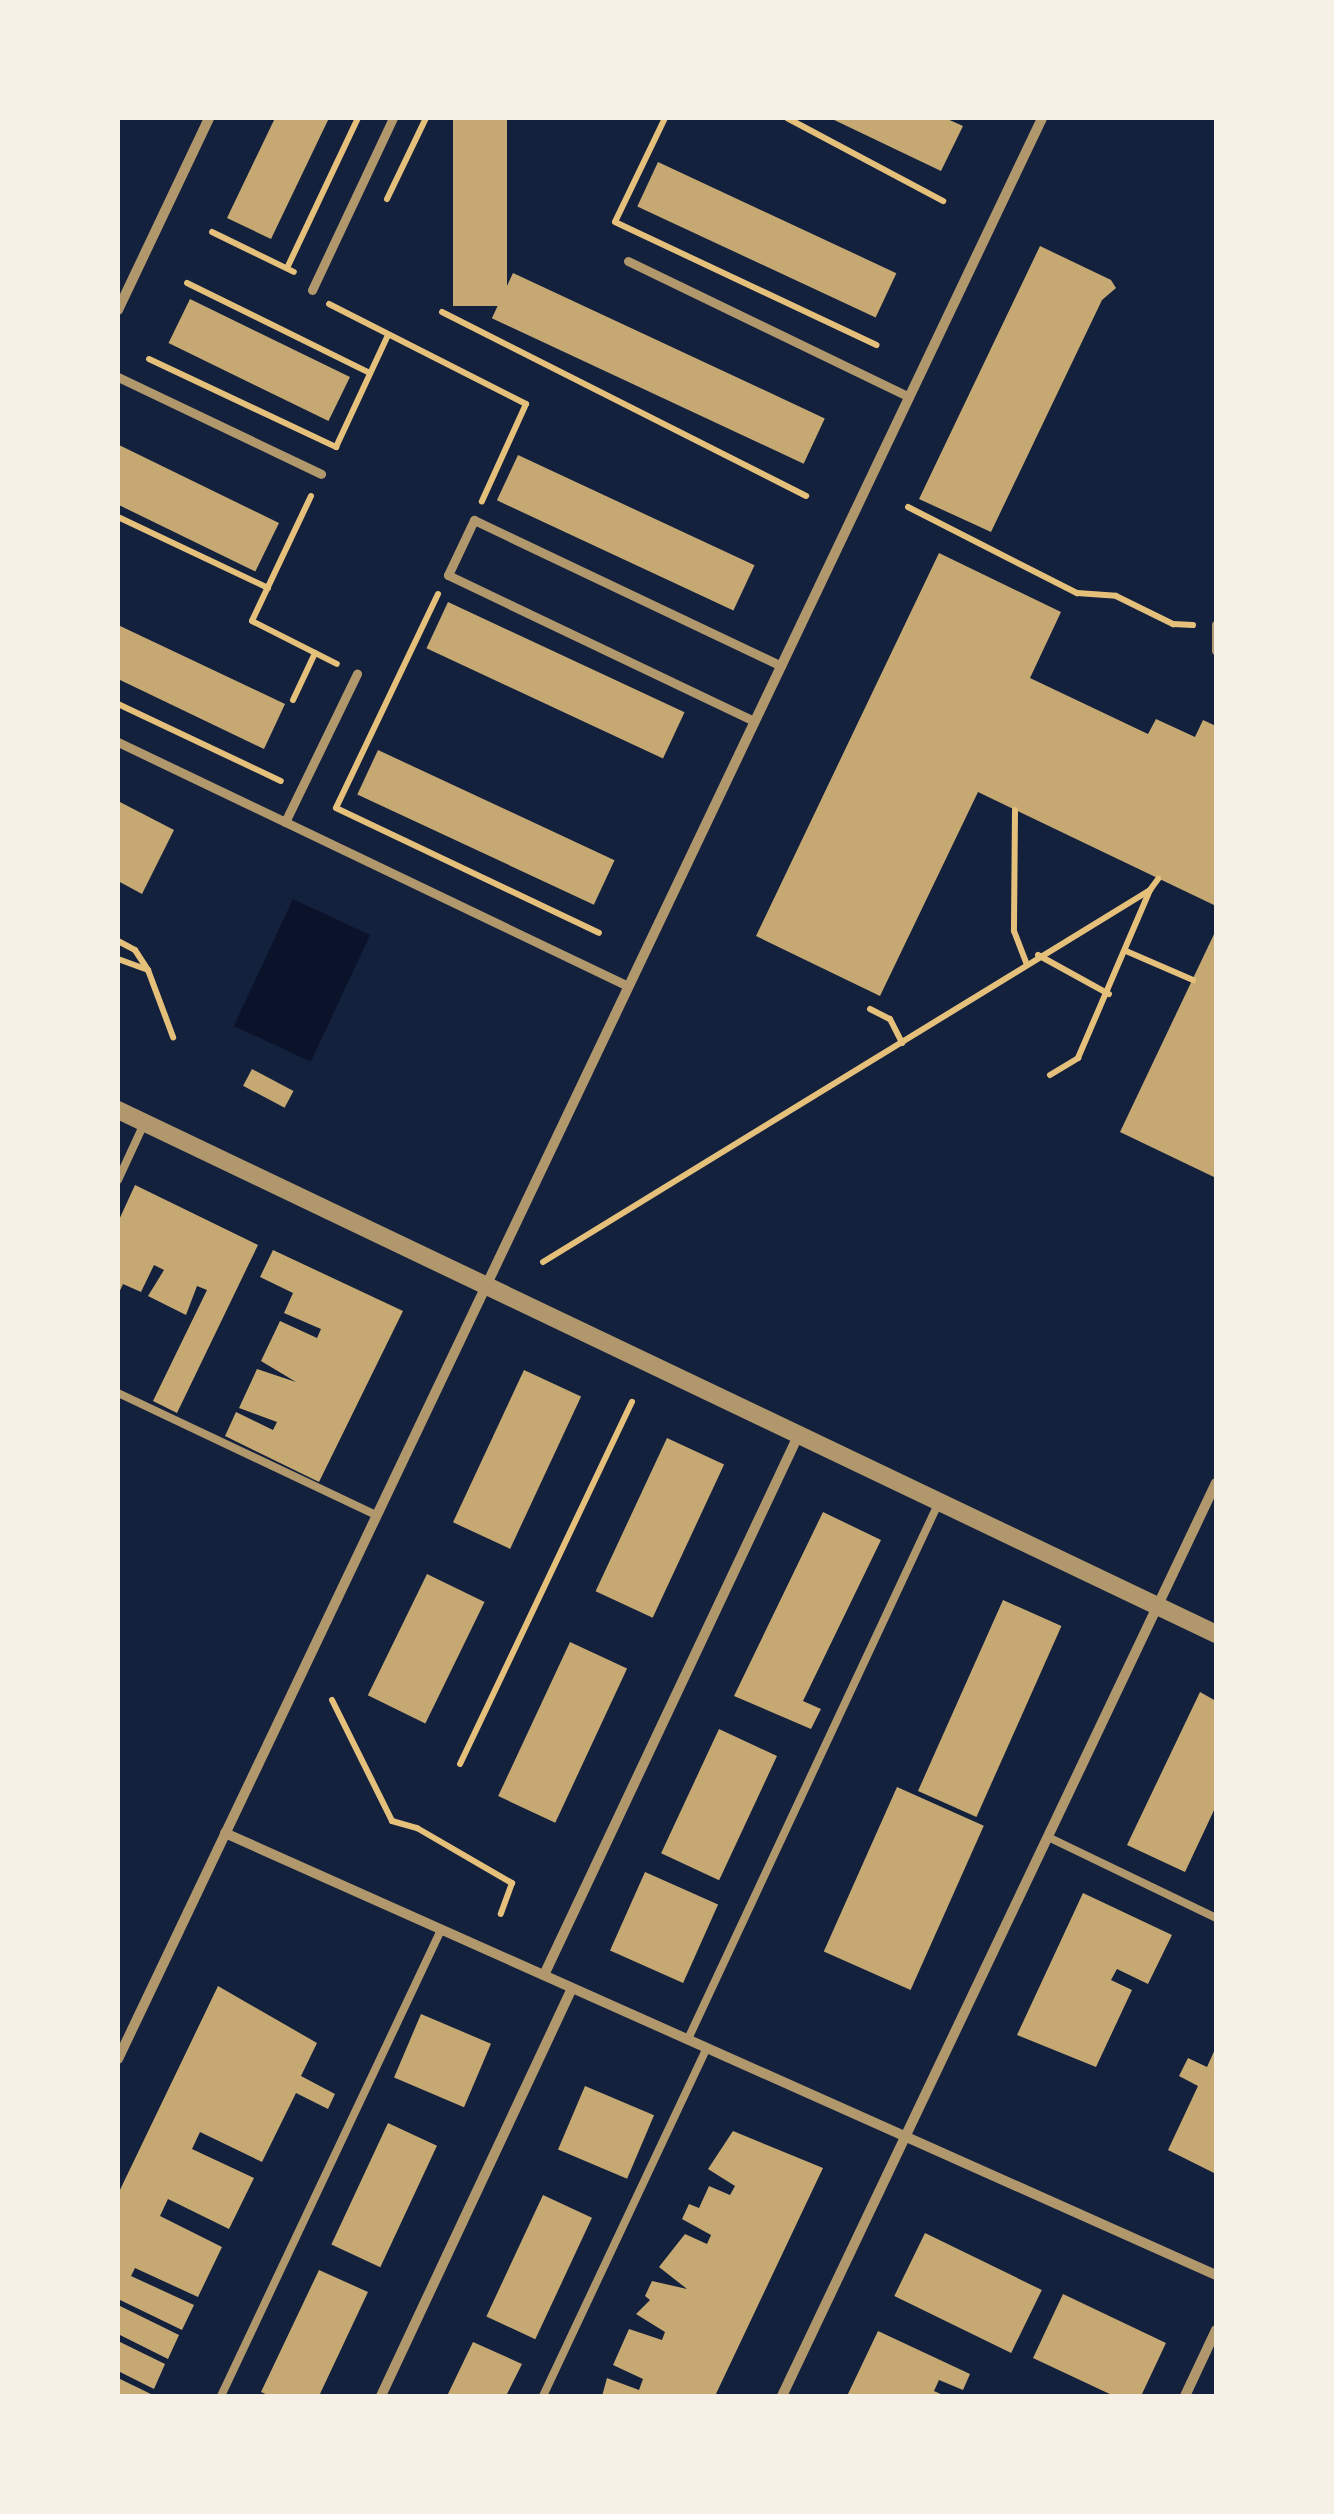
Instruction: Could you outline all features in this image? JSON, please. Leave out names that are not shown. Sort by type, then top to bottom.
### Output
[{"type":"street","points":[[118,310],[121,295],[210,118]]},
{"type":"street","points":[[312,290],[393,118]]},
{"type":"street","points":[[118,2059],[1042,118]]},
{"type":"street","points":[[628,261],[908,397]]},
{"type":"street","points":[[118,376],[322,474]]},
{"type":"street","points":[[754,721],[448,574],[474,520],[781,666]]},
{"type":"street","points":[[285,822],[358,674]]},
{"type":"street","points":[[118,742],[628,986]]},
{"type":"street","points":[[118,1110],[1216,1634]]},
{"type":"street","points":[[544,1975],[798,1436]]},
{"type":"street","points":[[782,2396],[1216,1483]]},
{"type":"street","points":[[225,1834],[1216,2274]]},
{"type":"street","points":[[381,2396],[572,1988]]},
{"type":"street","points":[[1185,2396],[1216,2330]]},
{"type":"lane","points":[[1216,625],[1216,651]]},
{"type":"lane","points":[[118,1180],[145,1122]]},
{"type":"lane","points":[[118,1393],[376,1515]]},
{"type":"lane","points":[[688,2039],[939,1502]]},
{"type":"lane","points":[[1048,1838],[1216,1918]]},
{"type":"lane","points":[[220,2396],[441,1930]]},
{"type":"lane","points":[[543,2396],[707,2048]]},
{"type":"path","points":[[212,232],[288,266],[358,118]]},
{"type":"path","points":[[665,118],[615,222],[876,345]]},
{"type":"path","points":[[787,118],[943,201]]},
{"type":"path","points":[[186,283],[370,372]]},
{"type":"path","points":[[334,308],[526,404],[475,517]]},
{"type":"path","points":[[442,312],[806,496]]},
{"type":"path","points":[[149,359],[336,447],[388,335]]},
{"type":"path","points":[[322,474],[252,621],[392,692]]},
{"type":"path","points":[[908,507],[1077,593],[1116,596],[1173,624],[1194,625]]},
{"type":"path","points":[[118,518],[268,588]]},
{"type":"path","points":[[336,808],[442,587]]},
{"type":"path","points":[[293,700],[315,652]]},
{"type":"path","points":[[118,704],[599,933]]},
{"type":"path","points":[[1015,810],[1014,932],[1026,963]]},
{"type":"path","points":[[1050,1076],[1078,1058],[1158,879]]},
{"type":"path","points":[[543,1262],[902,1043],[1038,955],[1150,890]]},
{"type":"path","points":[[118,941],[130,947],[148,970],[173,1037]]},
{"type":"path","points":[[130,947],[130,962]]},
{"type":"path","points":[[1126,951],[1193,980]]},
{"type":"path","points":[[1038,955],[1109,994]]},
{"type":"path","points":[[118,959],[148,970]]},
{"type":"path","points":[[870,1008],[890,1019],[902,1043]]},
{"type":"path","points":[[460,1764],[632,1402]]},
{"type":"path","points":[[332,1700],[392,1821],[416,1828],[512,1883],[501,1914]]},
{"type":"water","points":[[293,899],[370,935],[311,1062],[234,1026]]},
{"type":"building","points":[[275,118],[329,118],[271,239],[227,218]]},
{"type":"building","points":[[453,118],[507,118],[507,306],[453,306]]},
{"type":"building","points":[[830,118],[945,118],[963,126],[941,171]]},
{"type":"building","points":[[658,162],[896,273],[876,318],[637,206]]},
{"type":"building","points":[[1040,246],[1111,280],[1116,288],[1102,300],[991,532],[919,499]]},
{"type":"building","points":[[513,273],[825,418],[804,464],[492,318]]},
{"type":"building","points":[[190,299],[350,377],[329,421],[169,343]]},
{"type":"building","points":[[119,445],[279,523],[255,572],[118,505]]},
{"type":"building","points":[[518,455],[755,565],[733,611],[497,500]]},
{"type":"building","points":[[939,553],[1061,612],[1030,678],[1148,734],[1156,719],[1195,737],[1203,720],[1216,726],[1216,906],[978,792],[880,996],[756,936]]},
{"type":"building","points":[[448,602],[685,712],[663,759],[426,648]]},
{"type":"building","points":[[118,625],[285,704],[264,749],[118,679]]},
{"type":"building","points":[[378,750],[615,860],[594,905],[357,794]]},
{"type":"building","points":[[118,801],[174,830],[142,894],[118,881]]},
{"type":"building","points":[[1216,930],[1216,1178],[1120,1132]]},
{"type":"building","points":[[252,1069],[293,1091],[285,1108],[243,1086]]},
{"type":"building","points":[[135,1185],[258,1245],[177,1413],[153,1401],[207,1290],[197,1286],[186,1315],[148,1296],[164,1270],[154,1265],[141,1292],[123,1284],[118,1295],[118,1222]]},
{"type":"building","points":[[273,1250],[403,1311],[319,1482],[225,1436],[236,1412],[273,1430],[277,1422],[239,1408],[257,1369],[296,1382],[261,1361],[280,1321],[317,1338],[321,1329],[284,1313],[293,1293],[260,1277]]},
{"type":"building","points":[[524,1370],[581,1397],[510,1549],[453,1522]]},
{"type":"building","points":[[667,1438],[724,1465],[653,1618],[596,1591]]},
{"type":"building","points":[[823,1512],[881,1540],[803,1701],[821,1709],[811,1729],[734,1696]]},
{"type":"building","points":[[427,1574],[485,1602],[425,1723],[368,1695]]},
{"type":"building","points":[[1003,1600],[1061,1626],[976,1817],[918,1791]]},
{"type":"building","points":[[570,1642],[627,1669],[555,1823],[498,1796]]},
{"type":"building","points":[[1200,1692],[1216,1701],[1216,1806],[1185,1872],[1127,1845]]},
{"type":"building","points":[[719,1729],[777,1756],[719,1880],[661,1853]]},
{"type":"building","points":[[897,1787],[984,1826],[911,1990],[824,1951]]},
{"type":"building","points":[[645,1872],[718,1905],[683,1983],[610,1951]]},
{"type":"building","points":[[1083,1893],[1172,1935],[1148,1984],[1117,1969],[1111,1980],[1132,1990],[1096,2067],[1017,2035]]},
{"type":"building","points":[[218,1986],[317,2043],[301,2076],[335,2094],[328,2109],[296,2093],[262,2162],[200,2132],[192,2149],[254,2178],[229,2229],[168,2199],[160,2216],[222,2247],[198,2297],[135,2268],[131,2276],[194,2305],[182,2330],[118,2299],[118,2194]]},
{"type":"building","points":[[421,2014],[491,2044],[464,2107],[394,2078]]},
{"type":"building","points":[[1216,2047],[1216,2174],[1168,2150],[1198,2086],[1179,2076],[1188,2058],[1207,2067]]},
{"type":"building","points":[[585,2086],[654,2115],[627,2179],[558,2150]]},
{"type":"building","points":[[388,2123],[437,2146],[380,2267],[331,2244]]},
{"type":"building","points":[[733,2131],[823,2168],[715,2396],[602,2396],[607,2378],[639,2390],[643,2379],[613,2365],[629,2329],[662,2340],[665,2332],[636,2314],[650,2300],[645,2296],[652,2281],[687,2289],[659,2267],[685,2234],[707,2244],[711,2235],[682,2219],[689,2204],[699,2208],[709,2186],[730,2195],[735,2186],[708,2169]]},
{"type":"building","points":[[543,2195],[592,2218],[535,2339],[486,2316]]},
{"type":"building","points":[[925,2233],[1042,2290],[1011,2353],[894,2296]]},
{"type":"building","points":[[319,2270],[368,2292],[319,2396],[270,2396],[261,2392]]},
{"type":"building","points":[[1063,2294],[1166,2343],[1141,2396],[1114,2396],[1033,2358]]},
{"type":"building","points":[[118,2305],[179,2335],[168,2359],[118,2334]]},
{"type":"building","points":[[878,2331],[970,2374],[963,2390],[939,2380],[934,2391],[945,2396],[847,2396]]},
{"type":"building","points":[[118,2341],[165,2364],[154,2389],[118,2371]]},
{"type":"building","points":[[473,2342],[522,2364],[506,2396],[447,2396]]},
{"type":"building","points":[[118,2378],[155,2396],[118,2396]]}]
